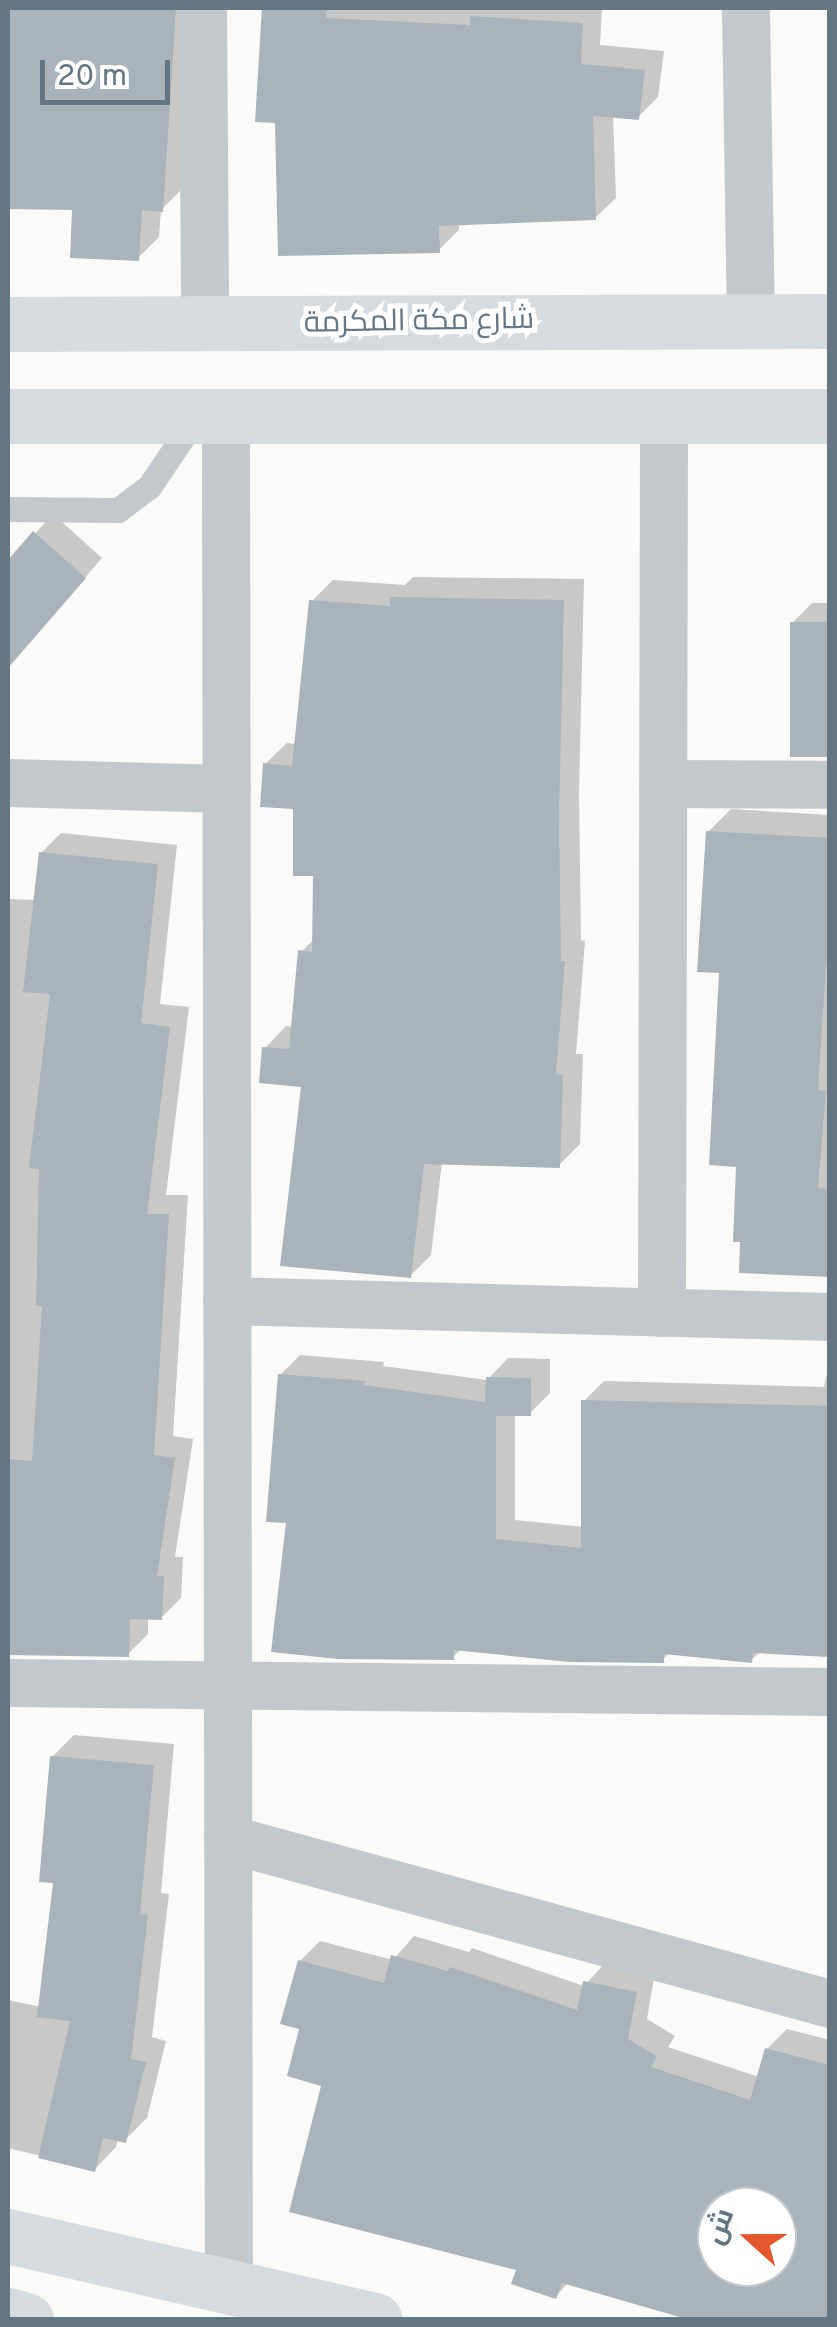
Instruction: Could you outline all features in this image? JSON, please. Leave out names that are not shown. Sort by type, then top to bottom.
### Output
[{"type":"main road","name":"شارع مكة المكرمة","points":[[8,324],[830,320]]},
{"type":"main road","points":[[8,416],[830,416]]},
{"type":"main road","points":[[8,2236],[374,2320]]},
{"type":"main road","points":[[8,2315],[26,2320]]},
{"type":"street","points":[[203,8],[205,324]]},
{"type":"street","points":[[746,8],[751,320]]},
{"type":"street","points":[[662,1314],[664,417]]},
{"type":"street","points":[[211,418],[227,788],[229,2287]]},
{"type":"street","points":[[8,783],[227,788]]},
{"type":"street","points":[[663,784],[830,785]]},
{"type":"street","points":[[227,1302],[830,1317]]},
{"type":"street","points":[[8,1683],[228,1689],[830,1692]]},
{"type":"street","points":[[228,1839],[830,2004]]},
{"type":"lane","points":[[8,510],[118,510],[149,487],[211,418]]},
{"type":"building","points":[[8,8],[176,8],[163,212],[142,210],[139,261],[70,258],[72,210],[8,209]]},
{"type":"building","points":[[262,8],[327,8],[326,18],[470,25],[470,16],[583,23],[581,64],[645,70],[639,120],[593,116],[596,220],[439,226],[440,253],[278,256],[275,123],[255,122]]},
{"type":"building","points":[[33,531],[86,578],[8,668],[8,560]]},
{"type":"building","points":[[390,597],[564,600],[559,815],[561,961],[565,961],[556,1074],[563,1075],[560,1168],[424,1164],[411,1278],[280,1266],[301,1087],[259,1083],[262,1047],[289,1049],[298,950],[312,952],[313,876],[293,876],[293,809],[260,807],[263,763],[292,766],[309,600],[390,606]]},
{"type":"building","points":[[790,622],[830,622],[830,757],[790,757]]},
{"type":"building","points":[[706,831],[830,838],[830,966],[826,966],[818,1090],[826,1091],[818,1188],[830,1189],[830,1277],[739,1273],[740,1242],[733,1242],[736,1167],[709,1165],[719,973],[697,972]]},
{"type":"building","points":[[39,852],[158,864],[141,1023],[170,1027],[147,1214],[169,1214],[154,1455],[175,1458],[157,1576],[164,1576],[162,1620],[130,1619],[129,1657],[8,1655],[8,1459],[32,1461],[42,1306],[36,1306],[39,1169],[29,1168],[50,994],[23,992]]},
{"type":"building","points":[[278,1374],[365,1381],[364,1385],[485,1402],[486,1377],[531,1378],[531,1416],[496,1416],[496,1539],[581,1548],[581,1400],[830,1406],[830,1657],[753,1653],[752,1663],[664,1654],[664,1663],[569,1662],[454,1650],[454,1660],[338,1659],[271,1652],[286,1523],[266,1522]]},
{"type":"building","points":[[50,1756],[154,1765],[140,1914],[148,1915],[131,2059],[146,2062],[126,2143],[103,2138],[95,2172],[38,2158],[70,2021],[37,2017],[53,1883],[39,1882]]},
{"type":"building","points":[[391,1955],[448,1971],[450,1967],[577,2010],[583,1981],[637,1992],[628,2039],[657,2056],[651,2067],[750,2100],[765,2048],[830,2065],[830,2320],[690,2320],[562,2283],[556,2299],[511,2284],[516,2270],[289,2212],[321,2086],[287,2076],[299,2029],[280,2024],[298,1960],[384,1983]]}]
